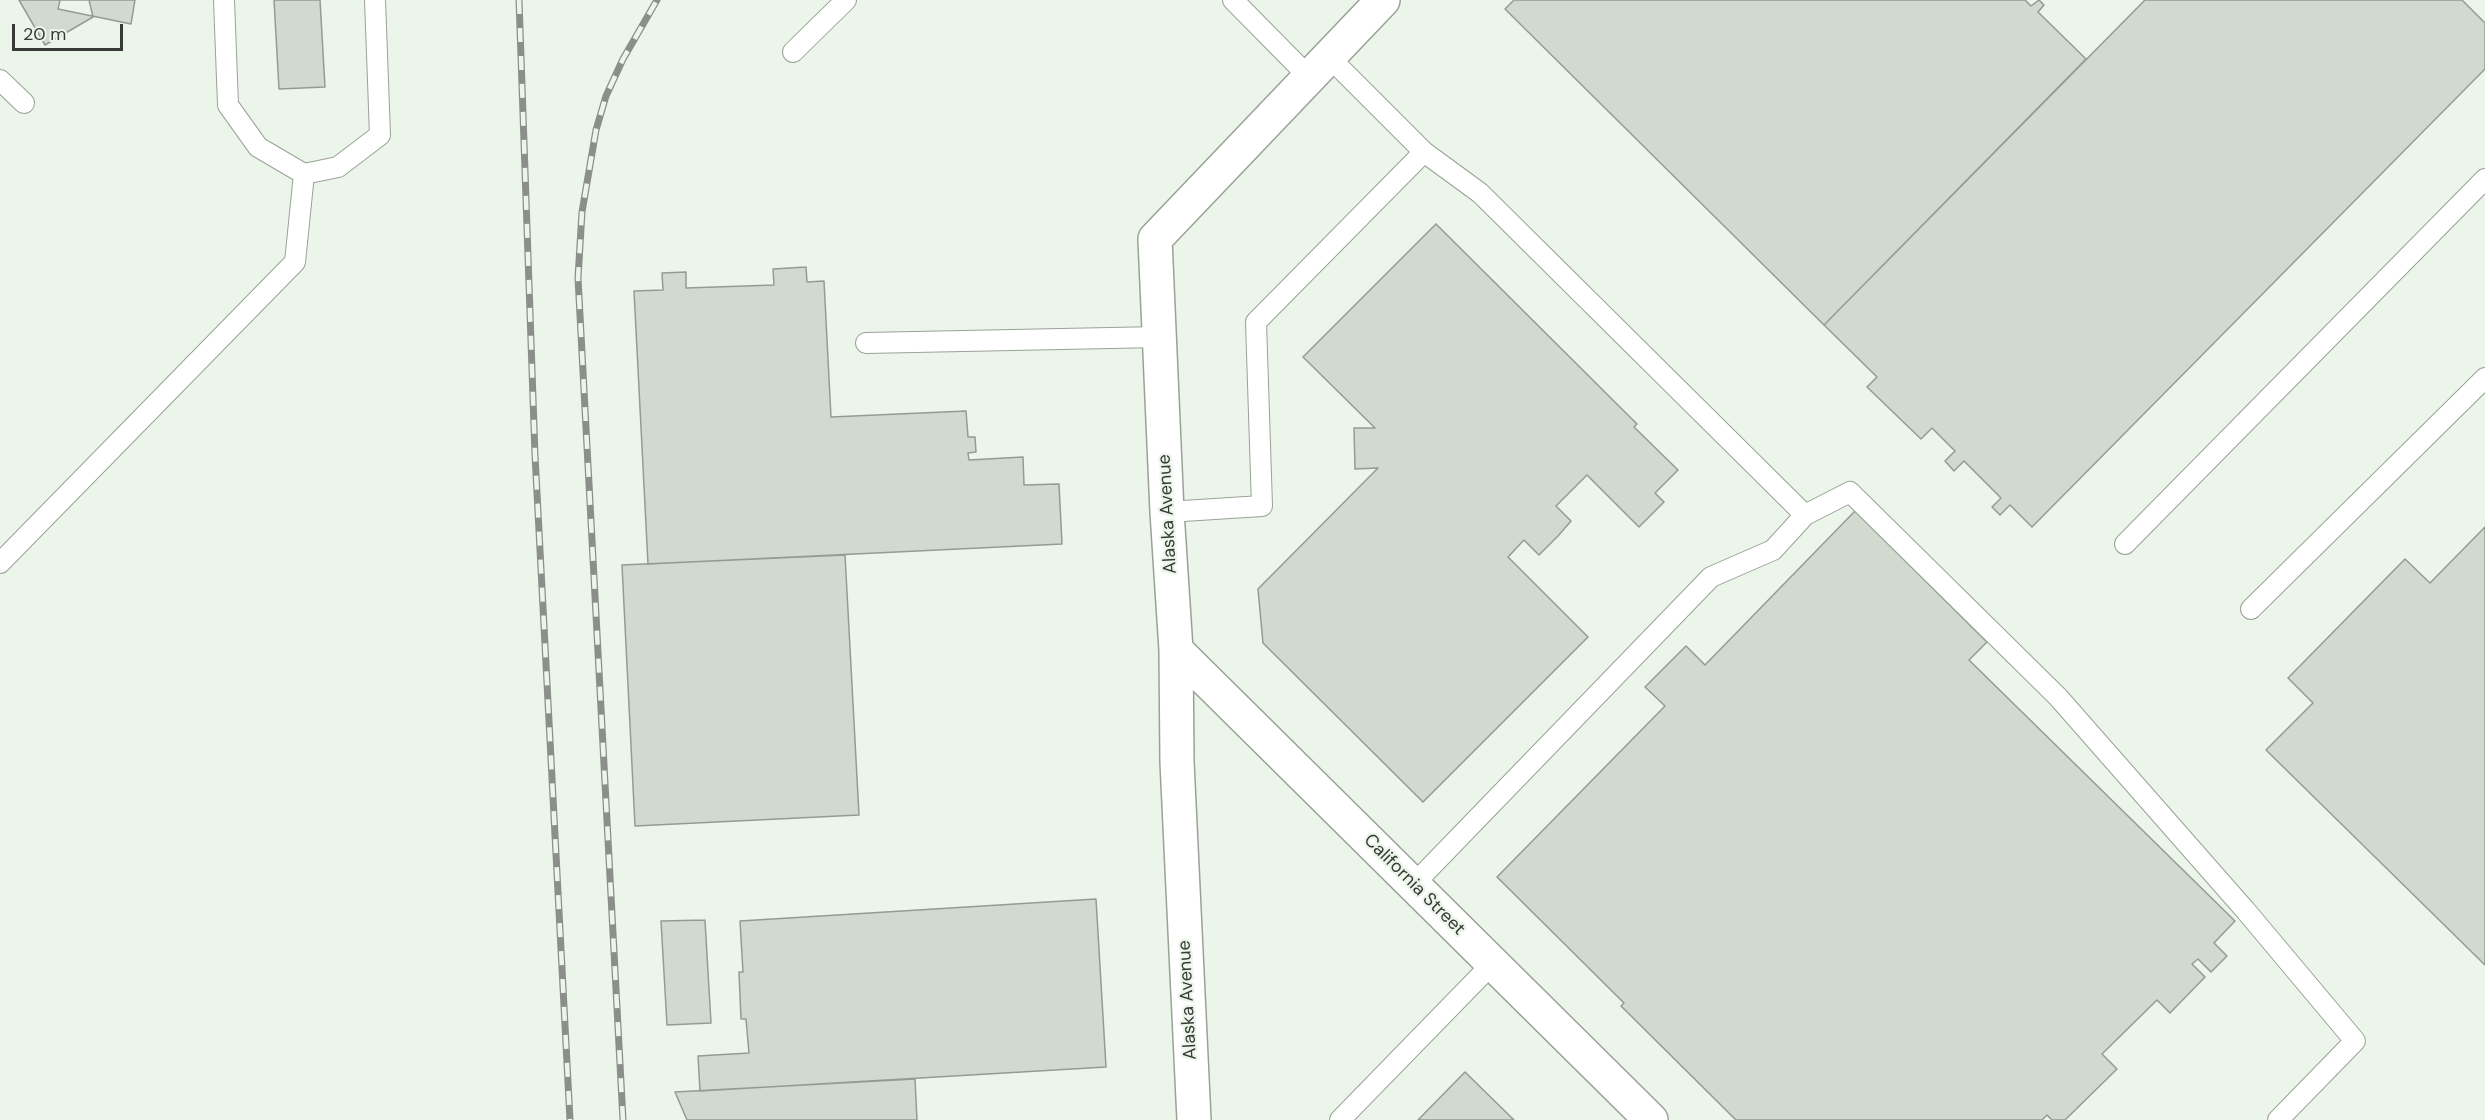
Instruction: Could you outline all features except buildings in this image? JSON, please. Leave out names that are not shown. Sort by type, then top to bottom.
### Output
[{"type":"street","name":"Alaska Avenue","points":[[1194,1120],[1177,762],[1176,650],[1167,512],[1155,239],[1383,0]]},
{"type":"street","name":"California Street","points":[[1176,650],[1651,1120]]},
{"type":"lane","points":[[224,0],[228,105],[258,147],[304,174],[338,168],[380,135],[375,0]]},
{"type":"lane","points":[[793,52],[846,0]]},
{"type":"lane","points":[[1233,0],[1424,152],[1480,193],[1805,515]]},
{"type":"lane","points":[[0,80],[24,103]]},
{"type":"lane","points":[[1167,512],[1262,506],[1256,322],[1424,152]]},
{"type":"lane","points":[[0,564],[295,262],[304,174]]},
{"type":"lane","points":[[2126,544],[2485,179]]},
{"type":"lane","points":[[866,343],[1160,337]]},
{"type":"lane","points":[[2251,609],[2485,378]]},
{"type":"lane","points":[[1413,885],[1711,577],[1773,550],[1805,515],[1850,492],[2058,697],[2246,911],[2355,1041],[2278,1120]]},
{"type":"lane","points":[[1340,1120],[1493,963]]},
{"type":"railway","points":[[519,0],[535,455],[570,1120]]},
{"type":"railway","points":[[623,1120],[578,278],[582,212],[596,130],[606,96],[623,59],[657,0]]}]
